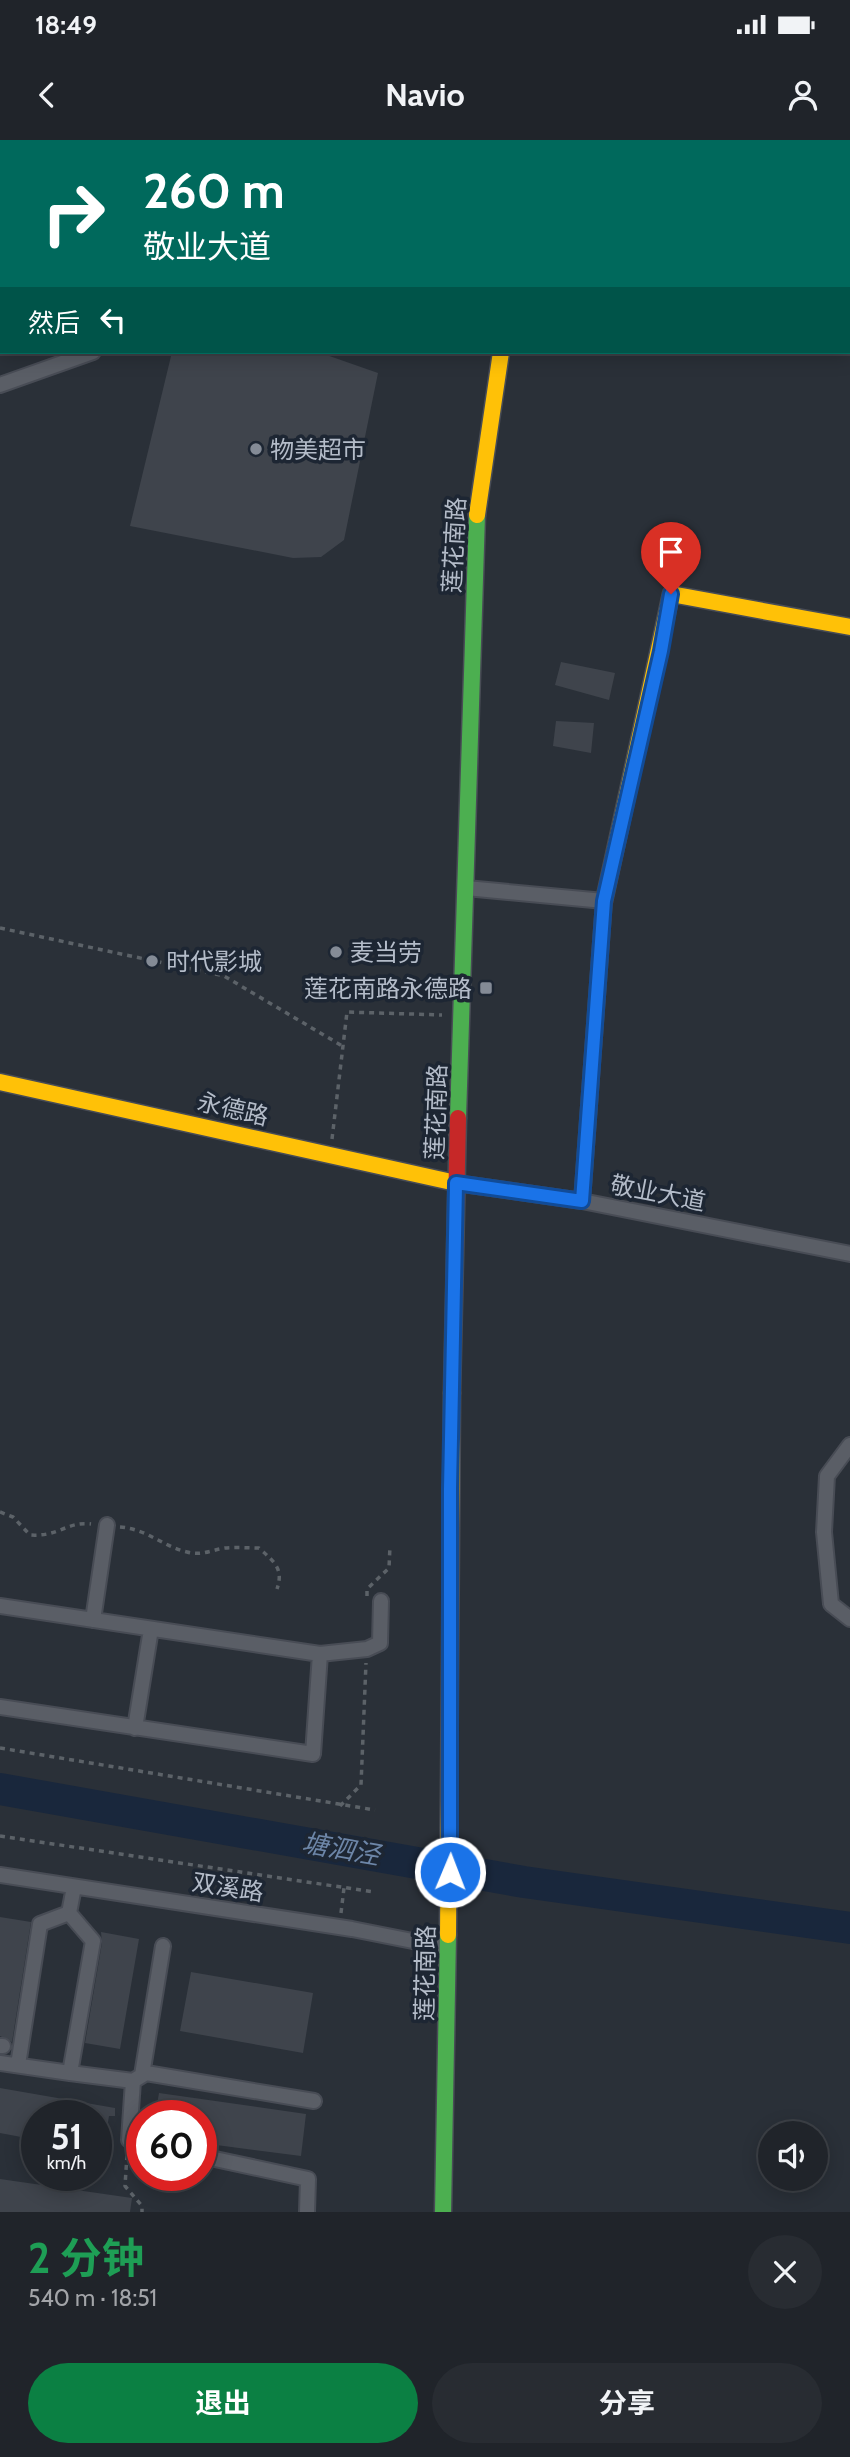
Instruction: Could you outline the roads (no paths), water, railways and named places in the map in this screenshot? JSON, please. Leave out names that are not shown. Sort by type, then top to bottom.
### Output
[{"type":"main road","name":"莲花南路","points":[[443,2212],[451,1804],[450,1489],[456,1183],[477,507],[502,354]]},
{"type":"main road","points":[[604,901],[661,651],[671,594],[850,627]]},
{"type":"main road","name":"永德路","points":[[0,1082],[456,1183]]},
{"type":"street","points":[[0,385],[87,354]]},
{"type":"street","points":[[466,887],[604,901],[582,1201]]},
{"type":"street","name":"敬业大道","points":[[456,1183],[582,1201],[850,1254]]},
{"type":"street","points":[[850,1446],[828,1476],[824,1532],[831,1604],[850,1619]]},
{"type":"street","points":[[93,1620],[107,1525]]},
{"type":"street","points":[[0,1606],[320,1654],[367,1649],[380,1643],[374,1601]]},
{"type":"street","points":[[135,1728],[151,1629]]},
{"type":"street","points":[[0,1707],[313,1754],[320,1654]]},
{"type":"street","name":"双溪路","points":[[0,1875],[340,1927],[448,1948]]},
{"type":"street","points":[[69,1913],[74,1887]]},
{"type":"street","points":[[18,2066],[40,1924],[69,1913]]},
{"type":"street","points":[[69,1913],[93,1941],[71,2073]]},
{"type":"street","points":[[137,2100],[137,2078],[163,1946]]},
{"type":"street","points":[[0,2063],[71,2073],[137,2078],[146,2073],[314,2101]]},
{"type":"street","points":[[217,2159],[308,2179],[307,2212]]},
{"type":"waterway","name":"塘泗泾","points":[[0,1789],[524,1882],[850,1928]]},
{"type":"place","name":"物美超市","points":[[256,449]]},
{"type":"place","name":"麦当劳","points":[[336,952]]},
{"type":"place","name":"时代影城","points":[[152,961]]},
{"type":"place","name":"莲花南路永德路","points":[[486,988]]}]
